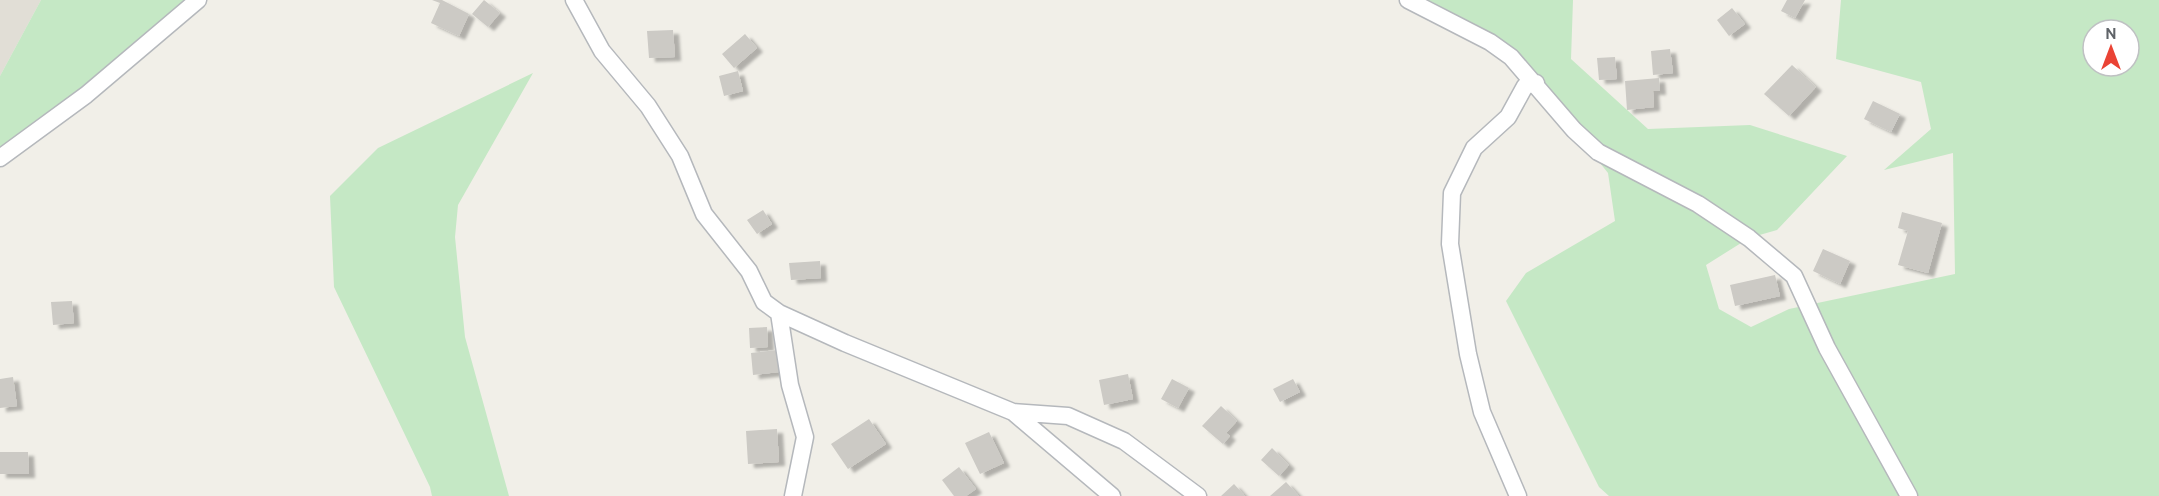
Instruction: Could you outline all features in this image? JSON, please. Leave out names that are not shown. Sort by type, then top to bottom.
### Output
[{"type":"street","points":[[0,158],[86,95],[198,0]]},
{"type":"street","points":[[574,0],[602,51],[648,106],[680,156],[704,214],[749,271],[764,302],[779,313],[944,386],[1013,412],[1068,416],[1124,441],[1198,496]]},
{"type":"street","points":[[1408,0],[1490,42],[1511,57],[1536,82],[1574,130],[1598,152],[1698,204],[1749,238],[1794,276],[1827,348],[1909,496]]},
{"type":"street","points":[[1518,496],[1482,412],[1468,354],[1450,244],[1451,213],[1452,193],[1474,148],[1508,117],[1525,86],[1536,82]]},
{"type":"street","points":[[779,313],[790,385],[805,436],[793,496]]},
{"type":"street","points":[[1013,412],[1112,496]]},
{"type":"shaded area","points":[[0,0],[41,0],[0,76]]},
{"type":"green space","points":[[41,0],[198,0],[0,158],[0,76]]},
{"type":"green space","points":[[1408,0],[1573,0],[1571,59],[1648,129],[1750,125],[1847,156],[1777,230],[1749,238],[1706,265],[1719,309],[1751,327],[1789,309],[1955,274],[1953,153],[1884,170],[1931,129],[1921,82],[1836,59],[1841,0],[2159,0],[2159,496],[1609,496],[1599,487],[1506,301],[1526,273],[1615,221],[1608,173],[1536,83],[1511,57]]},
{"type":"green space","points":[[533,73],[458,205],[455,237],[465,337],[509,496],[432,496],[430,487],[334,287],[330,196],[378,148]]},
{"type":"building","points":[[432,0],[442,0],[469,14],[459,36],[431,23],[440,3]]},
{"type":"building","points":[[484,0],[500,13],[488,27],[472,14]]},
{"type":"building","points":[[1787,0],[1805,0],[1795,18],[1781,11]]},
{"type":"building","points":[[1732,8],[1745,24],[1729,36],[1717,20]]},
{"type":"building","points":[[673,30],[675,57],[649,58],[647,31]]},
{"type":"building","points":[[745,34],[757,48],[734,68],[722,54]]},
{"type":"building","points":[[1670,49],[1673,73],[1653,75],[1651,51]]},
{"type":"building","points":[[1615,57],[1617,79],[1599,80],[1597,58]]},
{"type":"building","points":[[1792,65],[1816,87],[1789,116],[1764,94]]},
{"type":"building","points":[[738,71],[743,91],[724,96],[719,76]]},
{"type":"building","points":[[1659,78],[1660,91],[1653,91],[1654,107],[1627,110],[1625,81]]},
{"type":"building","points":[[1873,101],[1900,114],[1891,132],[1864,119]]},
{"type":"building","points":[[763,210],[772,224],[757,234],[747,220]]},
{"type":"building","points":[[1902,212],[1942,223],[1928,273],[1898,265],[1908,231],[1898,228]]},
{"type":"building","points":[[1823,249],[1850,261],[1840,284],[1813,271]]},
{"type":"building","points":[[820,261],[821,278],[791,280],[789,263]]},
{"type":"building","points":[[1775,275],[1780,296],[1735,306],[1730,285]]},
{"type":"building","points":[[72,301],[74,323],[53,325],[51,302]]},
{"type":"building","points":[[767,327],[768,347],[750,348],[749,328]]},
{"type":"building","points":[[777,350],[779,372],[753,375],[751,353]]},
{"type":"building","points":[[1128,374],[1133,399],[1104,405],[1099,380]]},
{"type":"building","points":[[13,377],[17,406],[0,408],[0,379]]},
{"type":"building","points":[[1172,379],[1189,388],[1178,408],[1161,399]]},
{"type":"building","points":[[1293,379],[1300,392],[1280,402],[1273,389]]},
{"type":"building","points":[[1221,406],[1237,421],[1226,433],[1230,436],[1223,444],[1202,426]]},
{"type":"building","points":[[869,419],[886,444],[848,469],[831,444]]},
{"type":"building","points":[[777,429],[779,462],[748,464],[746,431]]},
{"type":"building","points":[[989,432],[1004,463],[980,474],[965,443]]},
{"type":"building","points":[[1272,448],[1289,465],[1279,476],[1261,460]]},
{"type":"building","points":[[0,452],[28,452],[29,474],[0,474]]},
{"type":"building","points":[[959,467],[976,489],[966,496],[954,496],[942,480]]},
{"type":"building","points":[[1286,482],[1299,496],[1270,496]]},
{"type":"building","points":[[1234,484],[1245,496],[1221,496]]}]
